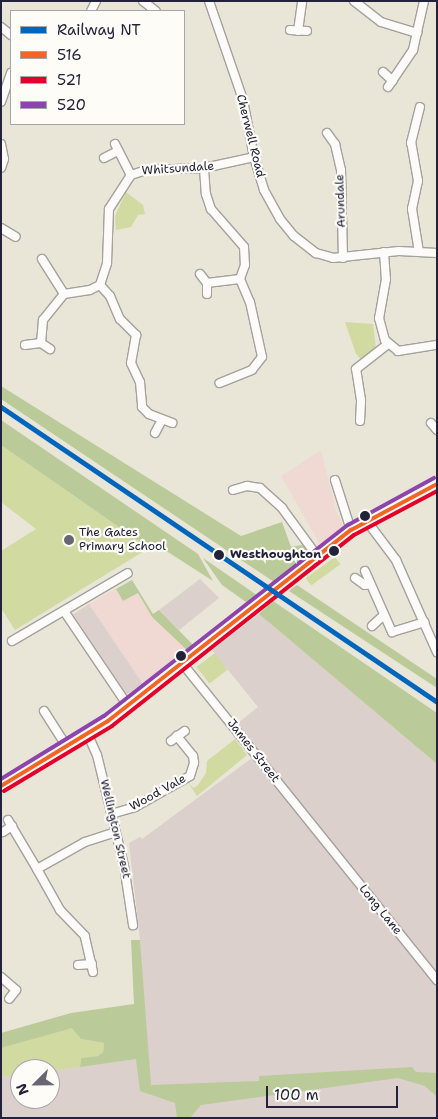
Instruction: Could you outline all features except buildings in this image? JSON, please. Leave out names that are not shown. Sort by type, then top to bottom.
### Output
[{"type":"main road","points":[[1,786],[88,735],[128,706],[351,530],[366,520],[437,484]]},
{"type":"street","points":[[143,1],[155,10]]},
{"type":"street","name":"Cherwell Road","points":[[209,1],[243,100],[254,157],[264,190],[286,227],[316,253],[344,258],[384,252],[437,253]]},
{"type":"street","points":[[302,1],[294,31],[307,31]]},
{"type":"street","points":[[354,1],[381,22],[417,33]]},
{"type":"street","points":[[383,72],[390,84],[410,57],[424,1]]},
{"type":"street","points":[[1,102],[8,91]]},
{"type":"street","points":[[419,252],[412,209],[418,186],[413,175],[411,143],[413,119],[420,107]]},
{"type":"street","name":"Arundale","points":[[327,133],[338,143],[344,258]]},
{"type":"street","points":[[1,144],[4,159],[1,168]]},
{"type":"street","name":"Whitsundale","points":[[104,158],[116,147],[131,174]]},
{"type":"street","name":"Whitsundale","points":[[100,285],[109,252],[109,208],[131,174],[146,170],[204,168],[254,157]]},
{"type":"street","points":[[204,168],[206,194],[211,209],[244,247],[245,265],[240,279],[250,302],[262,357],[252,370],[231,373],[219,383]]},
{"type":"street","points":[[1,228],[13,234],[14,223]]},
{"type":"street","points":[[384,252],[386,279],[379,318],[388,344],[404,351],[437,345]]},
{"type":"street","points":[[42,259],[46,273],[64,294]]},
{"type":"street","points":[[200,274],[207,283],[207,294]]},
{"type":"street","points":[[207,283],[240,279]]},
{"type":"street","points":[[41,343],[41,324],[64,294],[82,292],[100,285],[110,296],[120,318],[136,335]]},
{"type":"street","points":[[136,335],[145,333]]},
{"type":"street","points":[[136,335],[131,363],[140,382],[140,402],[145,411],[172,423]]},
{"type":"street","points":[[25,345],[41,343],[50,349]]},
{"type":"street","points":[[360,421],[356,369],[388,344]]},
{"type":"street","points":[[155,432],[162,420]]},
{"type":"street","points":[[431,423],[437,430]]},
{"type":"street","points":[[335,480],[351,530]]},
{"type":"street","points":[[233,490],[246,486],[260,488],[282,508],[317,556]]},
{"type":"street","points":[[366,520],[396,560],[437,652]]},
{"type":"street","points":[[365,571],[394,633],[424,622]]},
{"type":"street","points":[[12,641],[128,574]]},
{"type":"street","points":[[355,578],[365,585],[370,584]]},
{"type":"street","points":[[64,611],[128,706]]},
{"type":"street","points":[[372,626],[384,615]]},
{"type":"street","name":"James Street","points":[[182,663],[324,840]]},
{"type":"street","points":[[44,711],[67,747]]},
{"type":"street","name":"Wood Vale","points":[[111,814],[135,807],[190,776],[194,763],[192,756],[174,739],[185,731]]},
{"type":"street","name":"Wellington Street","points":[[88,735],[97,755],[124,866],[134,925]]},
{"type":"street","points":[[2,832],[10,823],[60,910],[86,936],[92,968],[78,965]]},
{"type":"street","points":[[37,869],[85,842],[115,832]]},
{"type":"street","name":"Long Lane","points":[[324,840],[437,980]]},
{"type":"street","points":[[1,977],[20,992],[9,999]]},
{"type":"shaded area","points":[[321,450],[336,511],[344,528],[321,546],[281,476]]},
{"type":"shaded area","points":[[200,579],[219,598],[179,630],[159,610]]},
{"type":"shaded area","points":[[116,589],[123,601],[138,593],[152,617],[187,650],[143,683],[89,604]]},
{"type":"shaded area","points":[[89,604],[143,684],[127,694],[73,615]]},
{"type":"shaded area","points":[[259,614],[437,764],[437,1118],[1,1118],[1,1077],[10,1076],[10,1109],[60,1109],[60,1070],[147,1057],[140,940],[129,843],[140,837],[142,839],[260,752],[237,724],[258,707],[212,650]]},
{"type":"green space","points":[[126,192],[143,205],[145,214],[138,215],[131,227],[116,230],[115,216]]},
{"type":"green space","points":[[345,322],[373,324],[376,349],[361,359],[356,354]]},
{"type":"green space","points":[[1,386],[241,536],[282,522],[291,547],[302,545],[310,553],[274,582],[1,399]]},
{"type":"green space","points":[[1,420],[198,554],[213,581],[154,543],[149,548],[1,445]]},
{"type":"green space","name":"The Gates Primary School","points":[[1,445],[149,548],[15,630],[1,608],[1,551],[36,529],[1,502]]},
{"type":"green space","points":[[335,557],[340,564],[311,585],[306,578]]},
{"type":"green space","points":[[203,558],[258,596],[246,602],[222,585]]},
{"type":"green space","points":[[132,580],[153,614],[159,610],[195,647],[187,650],[152,617],[138,593],[123,601],[116,589]]},
{"type":"green space","points":[[297,585],[437,679],[437,688],[289,591]]},
{"type":"green space","points":[[273,601],[437,713],[437,764],[259,614]]},
{"type":"green space","points":[[215,653],[228,670],[209,684],[197,667]]},
{"type":"green space","points":[[235,739],[247,755],[197,796],[189,784],[194,788],[198,785],[206,773],[207,761]]},
{"type":"green space","points":[[131,940],[140,940],[151,1085],[259,1081],[259,1076],[412,1067],[416,1072],[437,1073],[437,1097],[425,1086],[398,1078],[201,1105],[190,1118],[177,1118],[175,1103],[140,1091],[136,1059],[80,1067],[81,1058],[98,1056],[103,1052],[104,1043],[81,1039],[72,1028],[1,1048],[1,1033],[71,1013],[134,1004]]},
{"type":"green space","points":[[72,1027],[81,1039],[104,1043],[103,1052],[98,1056],[81,1058],[80,1067],[60,1070],[60,1059],[10,1059],[10,1076],[1,1077],[1,1048]]},
{"type":"rail line","name":"NT","points":[[1,407],[437,702]]},
{"type":"transit line","name":"520","points":[[1,779],[104,716],[348,525],[434,478]]},
{"type":"transit line","name":"516","points":[[1,786],[108,721],[351,530],[437,484]]},
{"type":"transit line","name":"521","points":[[4,791],[112,726],[354,535],[437,491]]},
{"type":"place","name":"The Gates Primary School","points":[[69,540]]},
{"type":"place","name":"Westhoughton","points":[[219,555]]}]
